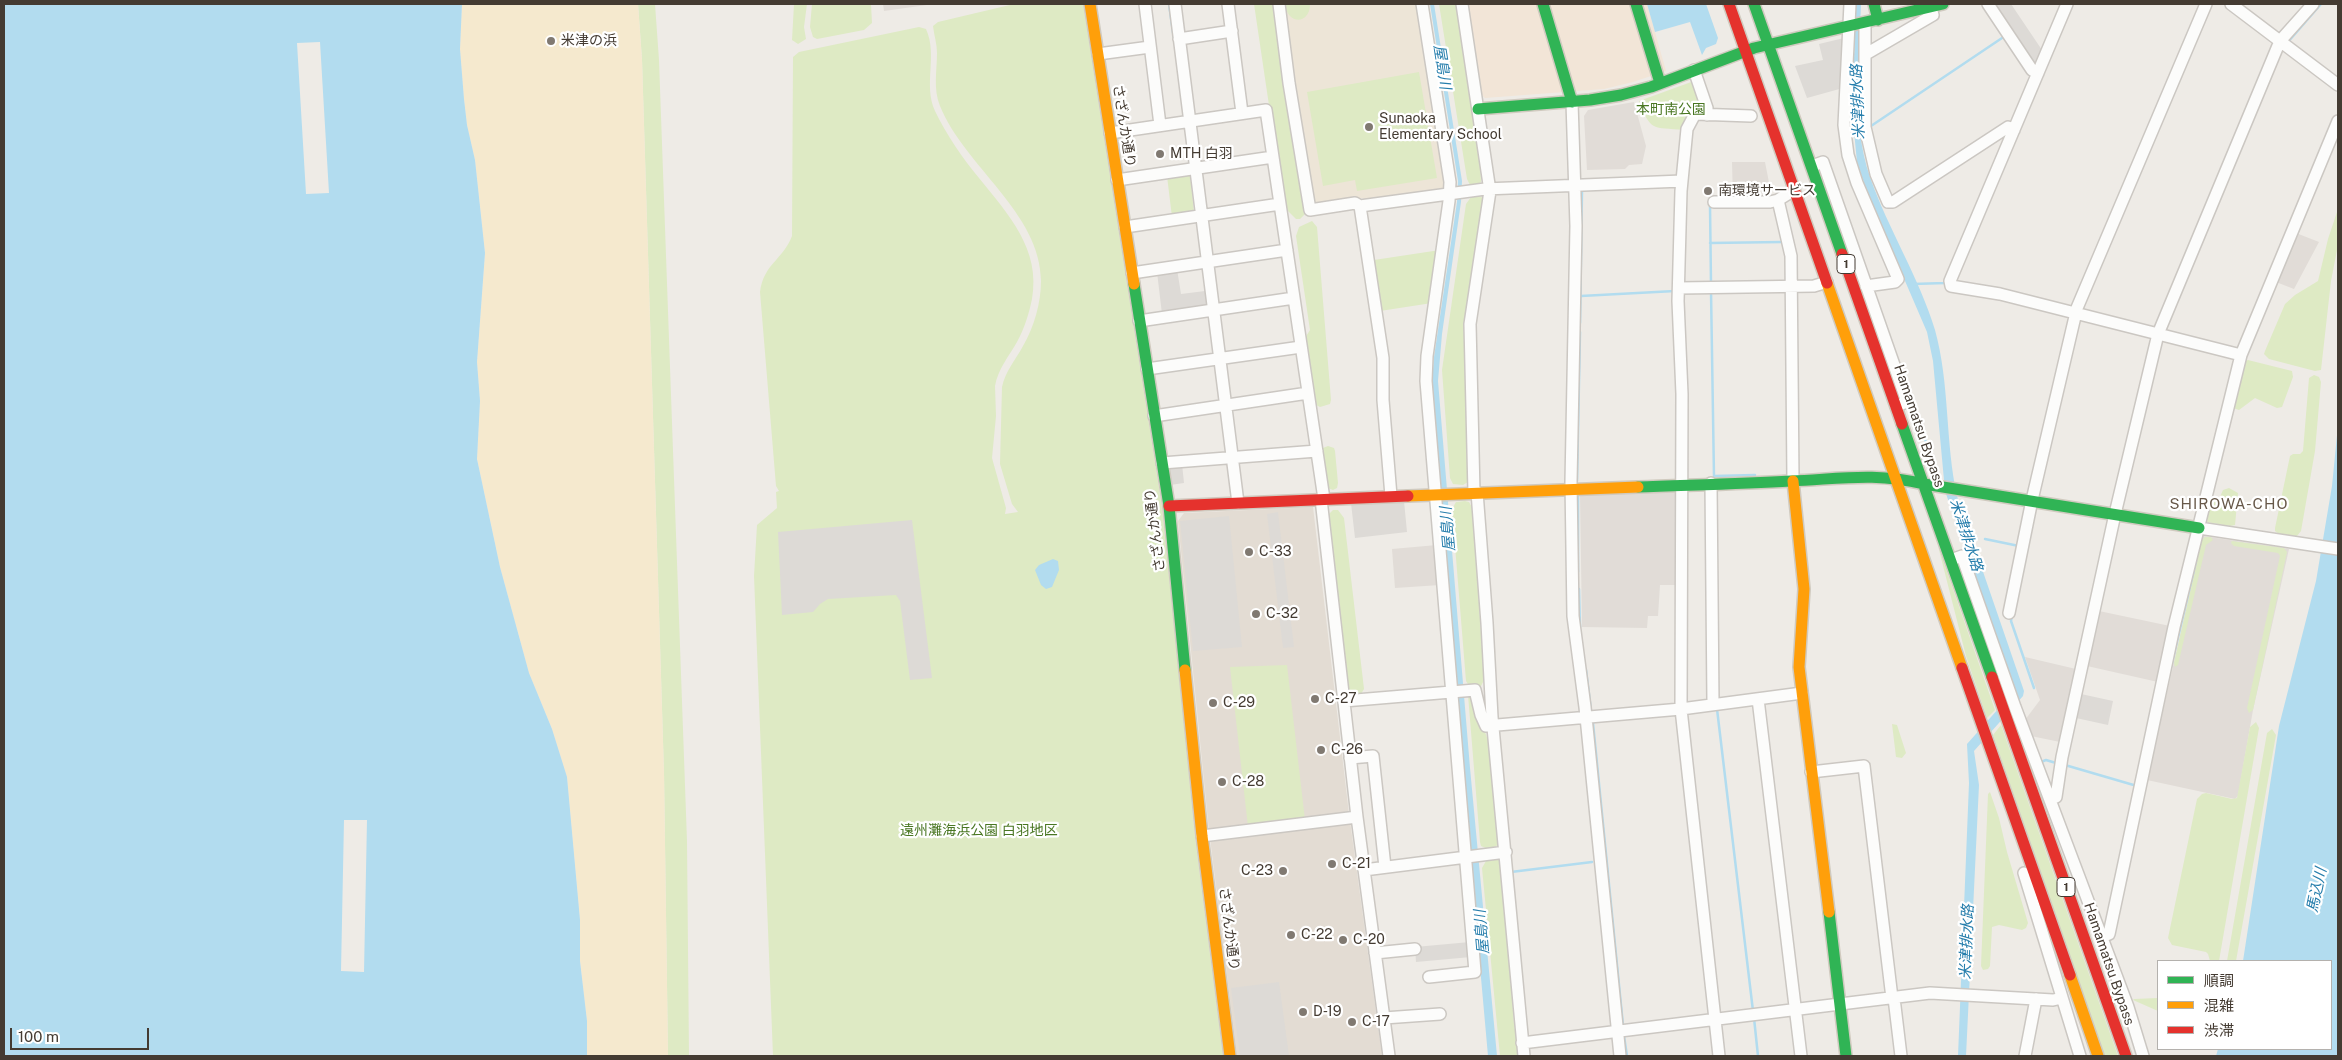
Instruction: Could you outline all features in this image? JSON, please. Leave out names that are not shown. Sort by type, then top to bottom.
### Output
[{"type":"main road","name":"さざんか通り","points":[[1090,4],[1169,506],[1202,836],[1230,1056]]},
{"type":"main road","points":[[1543,4],[1572,102]]},
{"type":"main road","points":[[1636,4],[1660,84]]},
{"type":"main road","name":"Hamamatsu Bypass","points":[[1729,4],[1757,47],[1812,166],[1896,406],[1920,483],[1951,560],[2126,1056]]},
{"type":"main road","points":[[1740,4],[1787,133],[1800,185],[1805,219]]},
{"type":"main road","name":"Hamamatsu Bypass","points":[[1754,4],[1757,47],[1794,190],[1900,478],[1959,655],[2098,1056]]},
{"type":"main road","points":[[1874,4],[1878,20]]},
{"type":"main road","points":[[1478,109],[1572,102],[1621,96],[1660,84],[1757,47],[1943,4]]},
{"type":"main road","points":[[1856,292],[1883,410],[1900,459],[1900,478]]},
{"type":"main road","points":[[1169,506],[1571,488],[1793,481],[1859,476],[1900,478],[1943,487],[2199,528]]},
{"type":"main road","points":[[1793,481],[1804,588],[1798,648],[1802,694],[1846,1056]]},
{"type":"main road","points":[[1920,483],[1919,502],[1941,568]]},
{"type":"main road","points":[[1946,585],[1959,655]]},
{"type":"street","points":[[1145,4],[1160,125]]},
{"type":"street","points":[[1175,4],[1238,503]]},
{"type":"street","points":[[1228,4],[1242,113]]},
{"type":"street","points":[[1279,4],[1289,83],[1310,210],[1355,203],[1360,206],[1490,189],[1682,181]]},
{"type":"street","points":[[1422,4],[1452,193],[1426,369],[1475,972],[1429,977]]},
{"type":"street","points":[[1462,4],[1490,189],[1470,324],[1475,492],[1493,725],[1524,1056]]},
{"type":"street","points":[[1850,4],[1844,125],[1848,155],[1857,184],[1898,280],[1866,286]]},
{"type":"street","points":[[1988,4],[2032,70],[2038,73]]},
{"type":"street","points":[[2067,4],[1950,284],[1953,287],[2000,294],[2241,355]]},
{"type":"street","points":[[2009,613],[2032,500],[2076,313],[2206,4]]},
{"type":"street","points":[[2231,4],[2338,85]]},
{"type":"street","points":[[2050,799],[2056,797],[2062,756],[2115,514],[2158,334],[2280,41],[2313,4]]},
{"type":"street","points":[[1866,54],[1933,15],[1931,8]]},
{"type":"street","points":[[1865,23],[1864,111],[1867,143],[1876,174],[1888,202],[1893,202],[2008,127],[2014,130]]},
{"type":"street","points":[[1179,39],[1232,31]]},
{"type":"street","points":[[1098,54],[1150,47]]},
{"type":"street","points":[[1694,70],[1707,108],[1707,115]]},
{"type":"street","points":[[1572,102],[1575,185],[1571,488],[1573,616],[1586,717],[1620,1056]]},
{"type":"street","points":[[1110,133],[1266,110],[1317,451],[1357,817],[1389,1056]]},
{"type":"street","points":[[1719,1056],[1681,709],[1682,394],[1679,351],[1679,288],[1682,181],[1687,129],[1695,114],[1751,116]]},
{"type":"street","points":[[2102,937],[2109,934],[2174,627],[2241,355],[2338,121]]},
{"type":"street","points":[[1117,180],[1273,158]]},
{"type":"street","points":[[1812,166],[1823,162],[1907,402],[1896,406]]},
{"type":"street","points":[[1714,202],[1770,202],[1778,200],[1794,190]]},
{"type":"street","points":[[1778,200],[1790,247],[1793,481]]},
{"type":"street","points":[[1125,227],[1280,204]]},
{"type":"street","points":[[1360,206],[1383,358],[1383,400],[1391,496]]},
{"type":"street","points":[[1132,273],[1287,250]]},
{"type":"street","points":[[1679,288],[1814,286],[1827,282]]},
{"type":"street","points":[[1140,321],[1294,298]]},
{"type":"street","points":[[1147,370],[1301,347]]},
{"type":"street","points":[[1154,416],[1308,393]]},
{"type":"street","points":[[1162,463],[1317,451]]},
{"type":"street","points":[[1711,483],[1713,704]]},
{"type":"street","points":[[2199,528],[2338,549]]},
{"type":"street","points":[[1951,560],[1962,556],[2010,694],[2102,937],[2123,1008],[2143,1056]]},
{"type":"street","points":[[1344,701],[1475,690],[1481,715],[1486,726],[1681,709],[1802,694]]},
{"type":"street","points":[[1758,699],[1801,1056]]},
{"type":"street","points":[[1350,758],[1373,756],[1385,867]]},
{"type":"street","points":[[1812,772],[1864,766],[1901,1056]]},
{"type":"street","points":[[1202,836],[1357,817]]},
{"type":"street","points":[[2024,841],[2015,844],[2062,998],[2076,1025],[2080,1056]]},
{"type":"street","points":[[1364,870],[1506,852]]},
{"type":"street","points":[[1375,953],[1415,949]]},
{"type":"street","points":[[1522,1043],[1930,994],[2053,1000],[2062,998]]},
{"type":"street","points":[[2025,1056],[2036,999]]},
{"type":"street","points":[[1384,1018],[1440,1014]]},
{"type":"shaded area","points":[[883,4],[934,4],[884,11]]},
{"type":"shaded area","name":"Sunaoka Elementary School","points":[[1283,4],[1419,4],[1448,191],[1364,203],[1363,198],[1313,206]]},
{"type":"shaded area","points":[[1465,4],[1647,4],[1666,71],[1604,89],[1485,98],[1480,94]]},
{"type":"shaded area","points":[[1991,4],[2011,4],[2042,50],[2035,66]]},
{"type":"shaded area","points":[[1844,38],[1843,88],[1807,98],[1795,66],[1823,60],[1819,44]]},
{"type":"shaded area","points":[[1634,102],[1646,146],[1642,164],[1629,165],[1625,169],[1587,170],[1584,116],[1588,110]]},
{"type":"shaded area","points":[[1732,162],[1765,162],[1771,193],[1766,200],[1733,200]]},
{"type":"shaded area","points":[[2296,233],[2319,242],[2294,289],[2276,282]]},
{"type":"shaded area","points":[[1177,269],[1181,294],[1205,291],[1207,307],[1162,314],[1157,272]]},
{"type":"shaded area","points":[[1182,464],[1184,483],[1170,485],[1169,465]]},
{"type":"shaded area","points":[[1678,492],[1679,585],[1660,585],[1658,616],[1648,616],[1647,628],[1582,627],[1580,494]]},
{"type":"shaded area","points":[[1404,501],[1407,532],[1355,538],[1351,503]]},
{"type":"shaded area","points":[[1313,507],[1349,814],[1209,831],[1178,521],[1184,513]]},
{"type":"shaded area","points":[[1278,512],[1294,647],[1283,648],[1267,514]]},
{"type":"shaded area","points":[[1229,516],[1242,647],[1193,651],[1180,521]]},
{"type":"shaded area","points":[[912,520],[932,678],[910,680],[900,601],[896,595],[828,599],[813,612],[782,615],[778,532]]},
{"type":"shaded area","points":[[2203,536],[2289,549],[2253,710],[2238,796],[2235,799],[2147,780]]},
{"type":"shaded area","points":[[1437,545],[1440,585],[1395,588],[1392,549]]},
{"type":"shaded area","points":[[2099,611],[2170,626],[2158,682],[2087,666]]},
{"type":"shaded area","points":[[2025,657],[2076,669],[2060,742],[2031,736],[2025,720],[2040,700]]},
{"type":"shaded area","points":[[2081,694],[2113,701],[2108,725],[2076,718]]},
{"type":"shaded area","points":[[1350,821],[1382,1056],[1237,1056],[1210,838]]},
{"type":"shaded area","points":[[1470,942],[1471,957],[1416,962],[1415,947]]},
{"type":"shaded area","points":[[1279,982],[1289,1056],[1240,1056],[1231,988]]},
{"type":"green space","points":[[638,4],[655,4],[659,60],[687,841],[689,1056],[668,1056],[664,774],[642,60]]},
{"type":"green space","points":[[794,4],[807,4],[804,27],[806,39],[798,44],[792,40]]},
{"type":"green space","points":[[812,4],[871,4],[872,23],[864,30],[817,39],[813,37],[810,27]]},
{"type":"green space","name":"遠州灘海浜公園 白羽地区","points":[[1014,4],[1083,4],[1162,507],[1195,837],[1223,1056],[773,1056],[754,576],[757,525],[777,508],[776,492],[779,491],[776,486],[760,292],[765,274],[784,251],[792,236],[793,57],[799,52],[919,27],[926,29],[931,49],[930,91],[935,111],[961,155],[1001,205],[1020,233],[1032,264],[1032,299],[1028,316],[1020,337],[1001,368],[995,386],[996,416],[992,458],[1006,508],[1005,514],[1018,512],[1012,504],[1000,464],[1002,387],[1008,371],[1034,323],[1040,298],[1041,281],[1038,256],[1029,233],[1000,190],[951,128],[940,106],[936,86],[937,50],[933,26],[938,22]]},
{"type":"green space","points":[[1254,4],[1273,4],[1283,84],[1305,209],[1305,214],[1300,219],[1296,219],[1288,211],[1283,200]]},
{"type":"green space","points":[[1285,4],[1310,4],[1309,11],[1303,19],[1294,19],[1287,11]]},
{"type":"green space","points":[[1439,4],[1457,4],[1480,159],[1481,182],[1476,185],[1470,185],[1467,179]]},
{"type":"green space","points":[[1419,72],[1437,178],[1357,191],[1355,180],[1323,186],[1307,92]]},
{"type":"green space","name":"本町南公園","points":[[1694,81],[1703,107],[1684,130],[1659,128],[1650,123],[1639,101]]},
{"type":"green space","points":[[1190,174],[1194,212],[1172,217],[1167,176]]},
{"type":"green space","points":[[1478,196],[1484,198],[1468,308],[1468,482],[1463,485],[1453,484],[1450,478],[1442,370],[1466,204],[1471,197]]},
{"type":"green space","points":[[2338,209],[2338,245],[2331,281],[2321,370],[2315,371],[2269,359],[2264,354],[2285,304],[2295,295],[2318,281],[2328,239]]},
{"type":"green space","points":[[1312,221],[1317,227],[1331,400],[1330,404],[1320,407],[1316,405],[1305,338],[1310,330],[1296,236],[1299,227]]},
{"type":"green space","points":[[1440,250],[1432,303],[1380,311],[1374,260]]},
{"type":"green space","points":[[2248,360],[2292,371],[2293,377],[2282,407],[2277,408],[2255,398],[2239,410],[2233,408],[2245,361]]},
{"type":"green space","points":[[2314,375],[2319,377],[2321,382],[2315,451],[2301,531],[2297,536],[2279,534],[2275,531],[2275,528],[2290,456],[2300,454],[2303,451],[2309,378]]},
{"type":"green space","points":[[1328,446],[1334,448],[1335,451],[1338,483],[1337,488],[1333,490],[1328,488],[1326,484],[1321,453],[1323,448]]},
{"type":"green space","points":[[2229,488],[2238,493],[2235,525],[2230,526],[2207,522],[2209,506],[2219,499],[2223,490]]},
{"type":"green space","points":[[1456,502],[1469,502],[1473,509],[1484,680],[1481,686],[1470,687],[1466,681],[1452,509]]},
{"type":"green space","points":[[1333,510],[1338,510],[1344,518],[1364,689],[1361,694],[1351,695],[1348,693],[1328,520],[1329,514]]},
{"type":"green space","points":[[2205,537],[2211,537],[2213,540],[2206,545],[2178,665],[2175,667],[2174,663],[2202,540]]},
{"type":"green space","points":[[2232,541],[2284,548],[2287,552],[2253,710],[2249,713],[2247,708],[2280,556],[2278,553],[2234,546],[2231,543]]},
{"type":"green space","points":[[1938,546],[1995,710],[1987,718],[1966,656]]},
{"type":"green space","points":[[1287,665],[1305,820],[1248,827],[1230,667]]},
{"type":"green space","points":[[1471,693],[1490,746],[1499,845],[1488,849],[1481,846],[1480,842],[1468,695]]},
{"type":"green space","points":[[2256,722],[2259,728],[2219,960],[2210,960],[2206,952],[2172,945],[2168,938],[2197,799],[2206,793],[2232,799],[2237,798],[2250,727]]},
{"type":"green space","points":[[1892,724],[1897,725],[1906,753],[1902,758],[1896,757]]},
{"type":"green space","points":[[2001,725],[2118,1056],[2104,1056],[1993,735]]},
{"type":"green space","points":[[2272,729],[2276,735],[2236,960],[2227,960],[2267,733]]},
{"type":"green space","points":[[1990,792],[2028,923],[2026,928],[2022,930],[1999,925],[1992,927],[1990,966],[1988,969],[1983,970],[1981,966],[1988,794]]},
{"type":"green space","points":[[1495,859],[1501,861],[1514,1024],[1519,1056],[1500,1056],[1482,868],[1486,861]]},
{"type":"green space","points":[[2157,998],[2157,1011],[2133,1000]]},
{"type":"sand","points":[[462,4],[638,4],[642,60],[664,774],[668,1056],[587,1056],[587,1021],[580,961],[580,920],[567,777],[552,729],[529,673],[500,567],[477,459],[480,401],[477,362],[485,253],[475,160],[467,125],[464,99],[460,49]]},
{"type":"water","points":[[4,4],[462,4],[460,49],[464,99],[467,125],[475,160],[485,253],[477,362],[480,401],[477,459],[500,567],[529,673],[552,729],[567,777],[580,920],[580,961],[587,1021],[587,1056],[4,1056]]},
{"type":"water","name":"屋島川","points":[[1430,4],[1434,4],[1462,181],[1461,202],[1442,334],[1438,381],[1470,768],[1497,1056],[1488,1056],[1432,381],[1457,202],[1458,181]]},
{"type":"water","points":[[1647,4],[1706,4],[1718,38],[1716,44],[1706,48],[1702,55],[1690,22],[1655,32]]},
{"type":"water","name":"米津排水路","points":[[1856,4],[1861,4],[1858,113],[1864,156],[1877,196],[1921,291],[1935,330],[1943,371],[1953,475],[1957,496],[2024,691],[2023,696],[1974,751],[1979,785],[1966,1056],[1958,1056],[1969,783],[1967,744],[2015,690],[1945,491],[1933,361],[1927,332],[1868,195],[1857,162],[1852,111]]},
{"type":"water","name":"馬込川","points":[[2338,425],[2338,1056],[2216,1056],[2218,1050],[2332,1050],[2332,960],[2243,960],[2279,726],[2316,581],[2332,486]]},
{"type":"water","points":[[1053,559],[1058,561],[1059,570],[1052,587],[1046,589],[1041,585],[1035,570],[1039,565]]},
{"type":"pier","points":[[320,42],[329,193],[306,194],[297,43]]},
{"type":"pier","points":[[344,820],[367,820],[364,972],[341,971]]},
{"type":"waterway","points":[[1169,4],[1174,39]]},
{"type":"waterway","points":[[2288,42],[2321,4]]},
{"type":"waterway","name":"米津排水路","points":[[1871,126],[2005,36]]},
{"type":"waterway","points":[[1580,323],[1582,190]]},
{"type":"waterway","points":[[1710,205],[1711,284]]},
{"type":"waterway","points":[[1710,243],[1782,242]]},
{"type":"waterway","points":[[1913,284],[1945,283],[1946,281]]},
{"type":"waterway","points":[[1581,296],[1675,291]]},
{"type":"waterway","points":[[1711,291],[1714,477]]},
{"type":"waterway","points":[[1577,481],[1580,332]]},
{"type":"waterway","points":[[1912,401],[1930,454]]},
{"type":"waterway","points":[[1714,476],[1755,475]]},
{"type":"waterway","points":[[1578,497],[1578,572]]},
{"type":"waterway","points":[[1985,539],[2019,546]]},
{"type":"waterway","points":[[2171,667],[2196,561]]},
{"type":"waterway","points":[[1579,589],[1580,627]]},
{"type":"waterway","points":[[2012,616],[2011,621],[2034,688]]},
{"type":"waterway","points":[[1586,670],[1591,711]]},
{"type":"waterway","points":[[1717,709],[1753,1011]]},
{"type":"waterway","points":[[1593,723],[1623,1025]]},
{"type":"waterway","points":[[2041,762],[2046,760],[2056,763]]},
{"type":"waterway","points":[[2065,765],[2137,786]]},
{"type":"waterway","points":[[1511,872],[1592,862]]},
{"type":"waterway","points":[[1754,1018],[1758,1056]]},
{"type":"waterway","points":[[1624,1036],[1627,1056]]},
{"type":"traffic: fast","points":[[1543,4],[1572,102]]},
{"type":"traffic: fast","points":[[1636,4],[1660,83]]},
{"type":"traffic: fast","points":[[1754,4],[1842,254]]},
{"type":"traffic: fast","points":[[1874,4],[1878,20]]},
{"type":"traffic: fast","points":[[1478,109],[1590,100],[1621,95],[1651,87],[1754,48],[1943,4]]},
{"type":"traffic: fast","points":[[1134,284],[1169,506],[1185,670]]},
{"type":"traffic: fast","points":[[1902,424],[1992,677]]},
{"type":"traffic: fast","points":[[1638,487],[1858,477],[1889,478],[2199,528]]},
{"type":"traffic: fast","points":[[1829,912],[1846,1056]]},
{"type":"traffic: slow","points":[[1090,4],[1134,284]]},
{"type":"traffic: slow","points":[[1827,283],[1962,668]]},
{"type":"traffic: slow","points":[[1793,481],[1804,589],[1799,667],[1829,912]]},
{"type":"traffic: slow","points":[[1408,496],[1638,487]]},
{"type":"traffic: slow","points":[[1185,670],[1202,836],[1230,1056]]},
{"type":"traffic: slow","points":[[2070,975],[2098,1056]]},
{"type":"traffic: jam","points":[[1729,4],[1827,283]]},
{"type":"traffic: jam","points":[[1842,254],[1902,424]]},
{"type":"traffic: jam","points":[[1169,506],[1408,496]]},
{"type":"traffic: jam","points":[[1962,668],[2070,975]]},
{"type":"traffic: jam","points":[[1992,677],[2126,1056]]},
{"type":"place","name":"米津の浜","points":[[551,41]]},
{"type":"place","name":"Sunaoka Elementary School","points":[[1369,127]]},
{"type":"place","name":"MTH 白羽","points":[[1160,154]]},
{"type":"place","name":"南環境サービス","points":[[1708,191]]},
{"type":"place","name":"C-33","points":[[1249,552]]},
{"type":"place","name":"C-32","points":[[1256,614]]},
{"type":"place","name":"C-27","points":[[1315,699]]},
{"type":"place","name":"C-29","points":[[1213,703]]},
{"type":"place","name":"C-26","points":[[1321,750]]},
{"type":"place","name":"C-28","points":[[1222,782]]},
{"type":"place","name":"C-21","points":[[1332,864]]},
{"type":"place","name":"C-23","points":[[1283,871]]},
{"type":"place","name":"C-22","points":[[1291,935]]},
{"type":"place","name":"C-20","points":[[1343,940]]},
{"type":"place","name":"D-19","points":[[1303,1012]]},
{"type":"place","name":"C-17","points":[[1352,1022]]},
{"type":"district","name":"SHIROWA-CHO","points":[[2229,504]]}]
